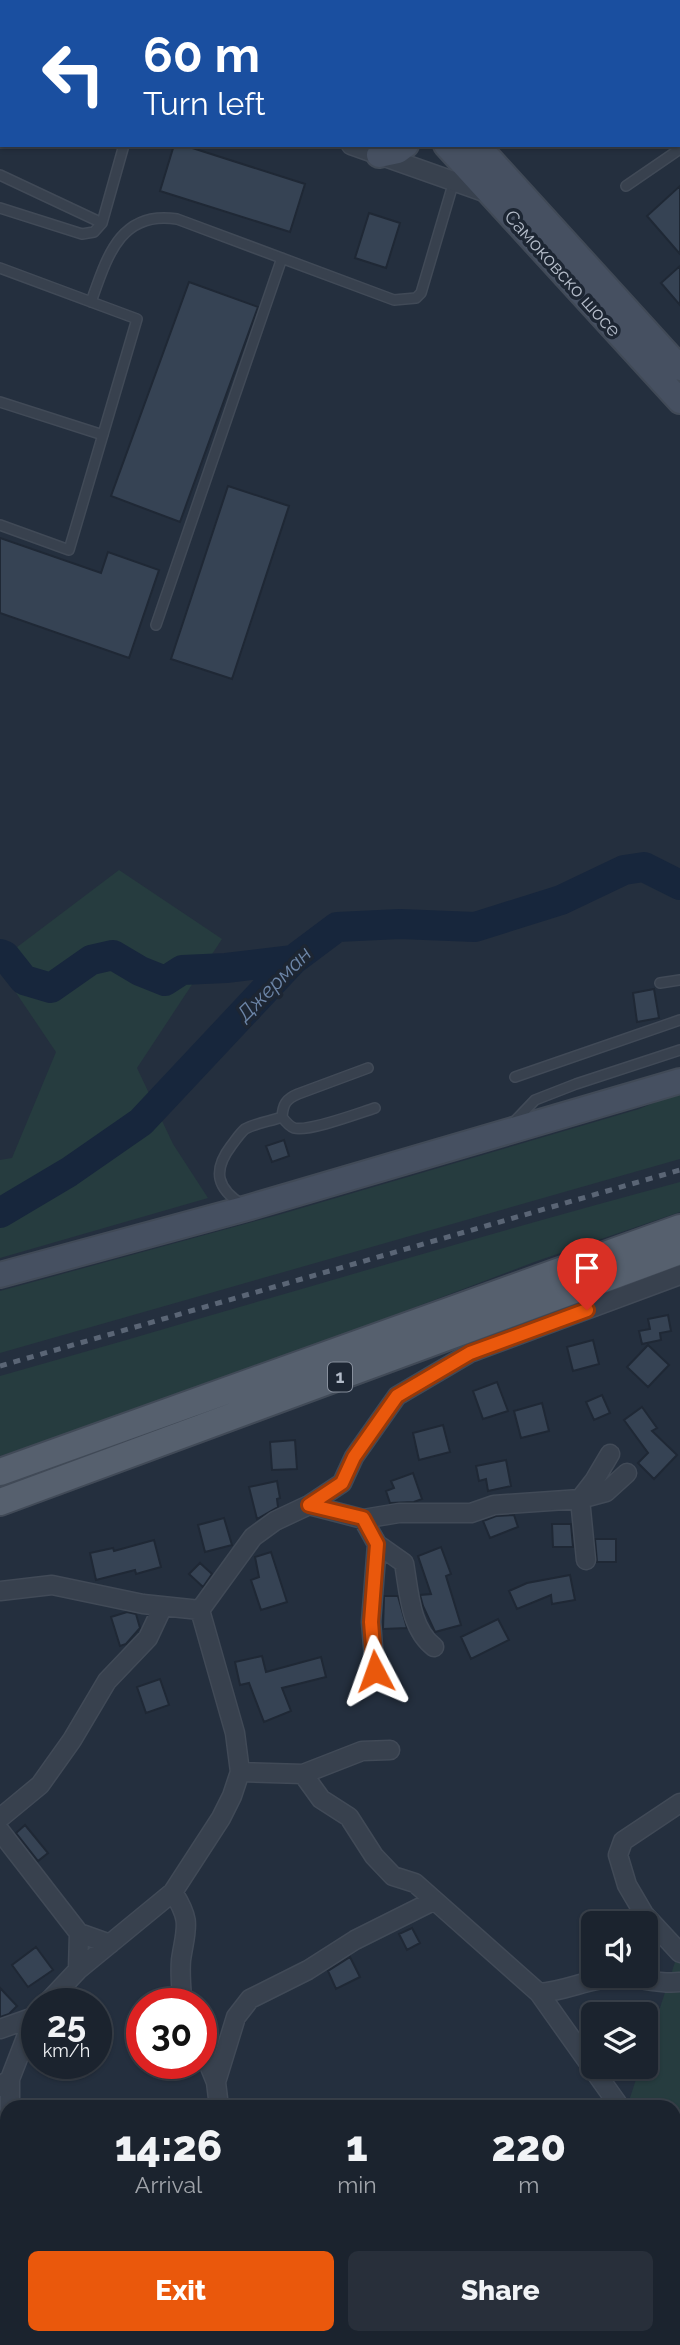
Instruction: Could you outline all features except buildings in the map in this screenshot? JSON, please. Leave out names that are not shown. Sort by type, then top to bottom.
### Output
[{"type":"main road","points":[[379,155],[398,151],[403,147]]},
{"type":"main road","name":"Самоковско шосе","points":[[448,147],[680,401]]},
{"type":"main road","name":"Самоковско шосе","points":[[479,147],[680,368]]},
{"type":"main road","points":[[0,1275],[247,1208],[680,1081]]},
{"type":"main road","name":"1","points":[[0,1472],[680,1228]]},
{"type":"main road","name":"1","points":[[0,1502],[680,1251]]},
{"type":"street","points":[[357,147],[533,208]]},
{"type":"street","points":[[200,1610],[253,1537],[275,1521],[309,1505],[342,1483],[354,1457],[397,1396],[470,1353],[680,1275]]},
{"type":"street","points":[[586,1560],[580,1499],[610,1454]]},
{"type":"street","points":[[309,1505],[363,1518],[400,1513],[471,1513],[494,1505],[580,1499],[606,1492],[627,1473]]},
{"type":"street","points":[[363,1518],[377,1544],[404,1563],[420,1585]]},
{"type":"street","points":[[375,1671],[371,1622],[377,1544]]},
{"type":"street","points":[[404,1563],[417,1625],[423,1639],[434,1647]]},
{"type":"street","points":[[0,1591],[52,1585],[143,1604],[200,1610]]},
{"type":"street","points":[[0,1818],[40,1785],[72,1740],[107,1681],[148,1638],[163,1606]]},
{"type":"street","points":[[61,1988],[78,1970],[173,1892],[221,1818],[240,1772],[235,1732],[200,1610]]},
{"type":"street","points":[[240,1772],[303,1774],[362,1751],[390,1750]]},
{"type":"street","points":[[303,1774],[321,1798],[349,1817],[374,1856],[393,1876],[415,1883],[540,1993],[615,2100]]},
{"type":"street","points":[[680,1803],[623,1842],[618,1855],[627,1885],[644,1914],[680,1953]]},
{"type":"street","points":[[0,1831],[79,1933],[110,1944]]},
{"type":"street","points":[[173,1892],[184,1909],[188,1930],[181,1962],[181,1988]]},
{"type":"street","points":[[216,2082],[236,2017],[250,1999],[308,1970],[355,1940],[433,1901]]},
{"type":"street","points":[[78,1970],[79,1933]]},
{"type":"street","points":[[540,1993],[556,1992],[589,1980],[620,1977],[680,1982]]},
{"type":"street","points":[[0,2029],[21,2021]]},
{"type":"street","points":[[5,2083],[21,2047]]},
{"type":"street","points":[[215,2079],[218,2100]]},
{"type":"lane","points":[[0,208],[82,234],[94,232],[102,223],[123,147]]},
{"type":"lane","points":[[626,186],[680,149]]},
{"type":"lane","points":[[0,175],[102,223]]},
{"type":"lane","points":[[91,302],[104,263],[125,232],[136,222],[159,216],[177,219],[394,300],[416,298],[421,293],[454,181]]},
{"type":"lane","points":[[156,625],[282,258]]},
{"type":"lane","points":[[0,268],[138,319],[69,550],[0,524]]},
{"type":"lane","points":[[0,402],[103,435]]},
{"type":"lane","points":[[660,983],[680,980]]},
{"type":"lane","points":[[515,1077],[680,1020]]},
{"type":"lane","points":[[501,1135],[535,1100],[680,1050]]},
{"type":"lane","points":[[368,1068],[288,1098],[283,1106],[282,1117],[296,1128],[308,1128],[375,1108]]},
{"type":"lane","points":[[247,1208],[231,1198],[224,1189],[219,1177],[222,1157],[244,1130],[282,1117]]},
{"type":"green space","points":[[119,870],[222,939],[137,1068],[173,1144],[208,1198],[0,1258],[0,1160],[12,1158],[56,1052],[0,969],[0,960]]},
{"type":"green space","points":[[680,1092],[680,1159],[0,1353],[0,1291],[278,1215],[639,1109]]},
{"type":"green space","points":[[680,1182],[680,1212],[537,1261],[200,1389],[0,1456],[0,1376]]},
{"type":"green space","points":[[680,1947],[680,2100],[629,2100],[636,2079],[658,2079],[658,2014]]},
{"type":"waterway","name":"Джерман","points":[[0,1213],[69,1172],[141,1122],[293,960],[337,927],[400,924],[475,927],[561,900],[624,870],[644,867],[680,885]]},
{"type":"waterway","points":[[0,954],[5,956],[24,980],[51,988],[91,960],[113,955],[140,971],[165,981],[182,970],[293,960]]},
{"type":"railway","points":[[0,1366],[680,1170]]},
{"type":"route","points":[[375,1671],[371,1622],[377,1544],[363,1518],[309,1505],[342,1483],[354,1457],[397,1396],[470,1353],[587,1310]]}]
